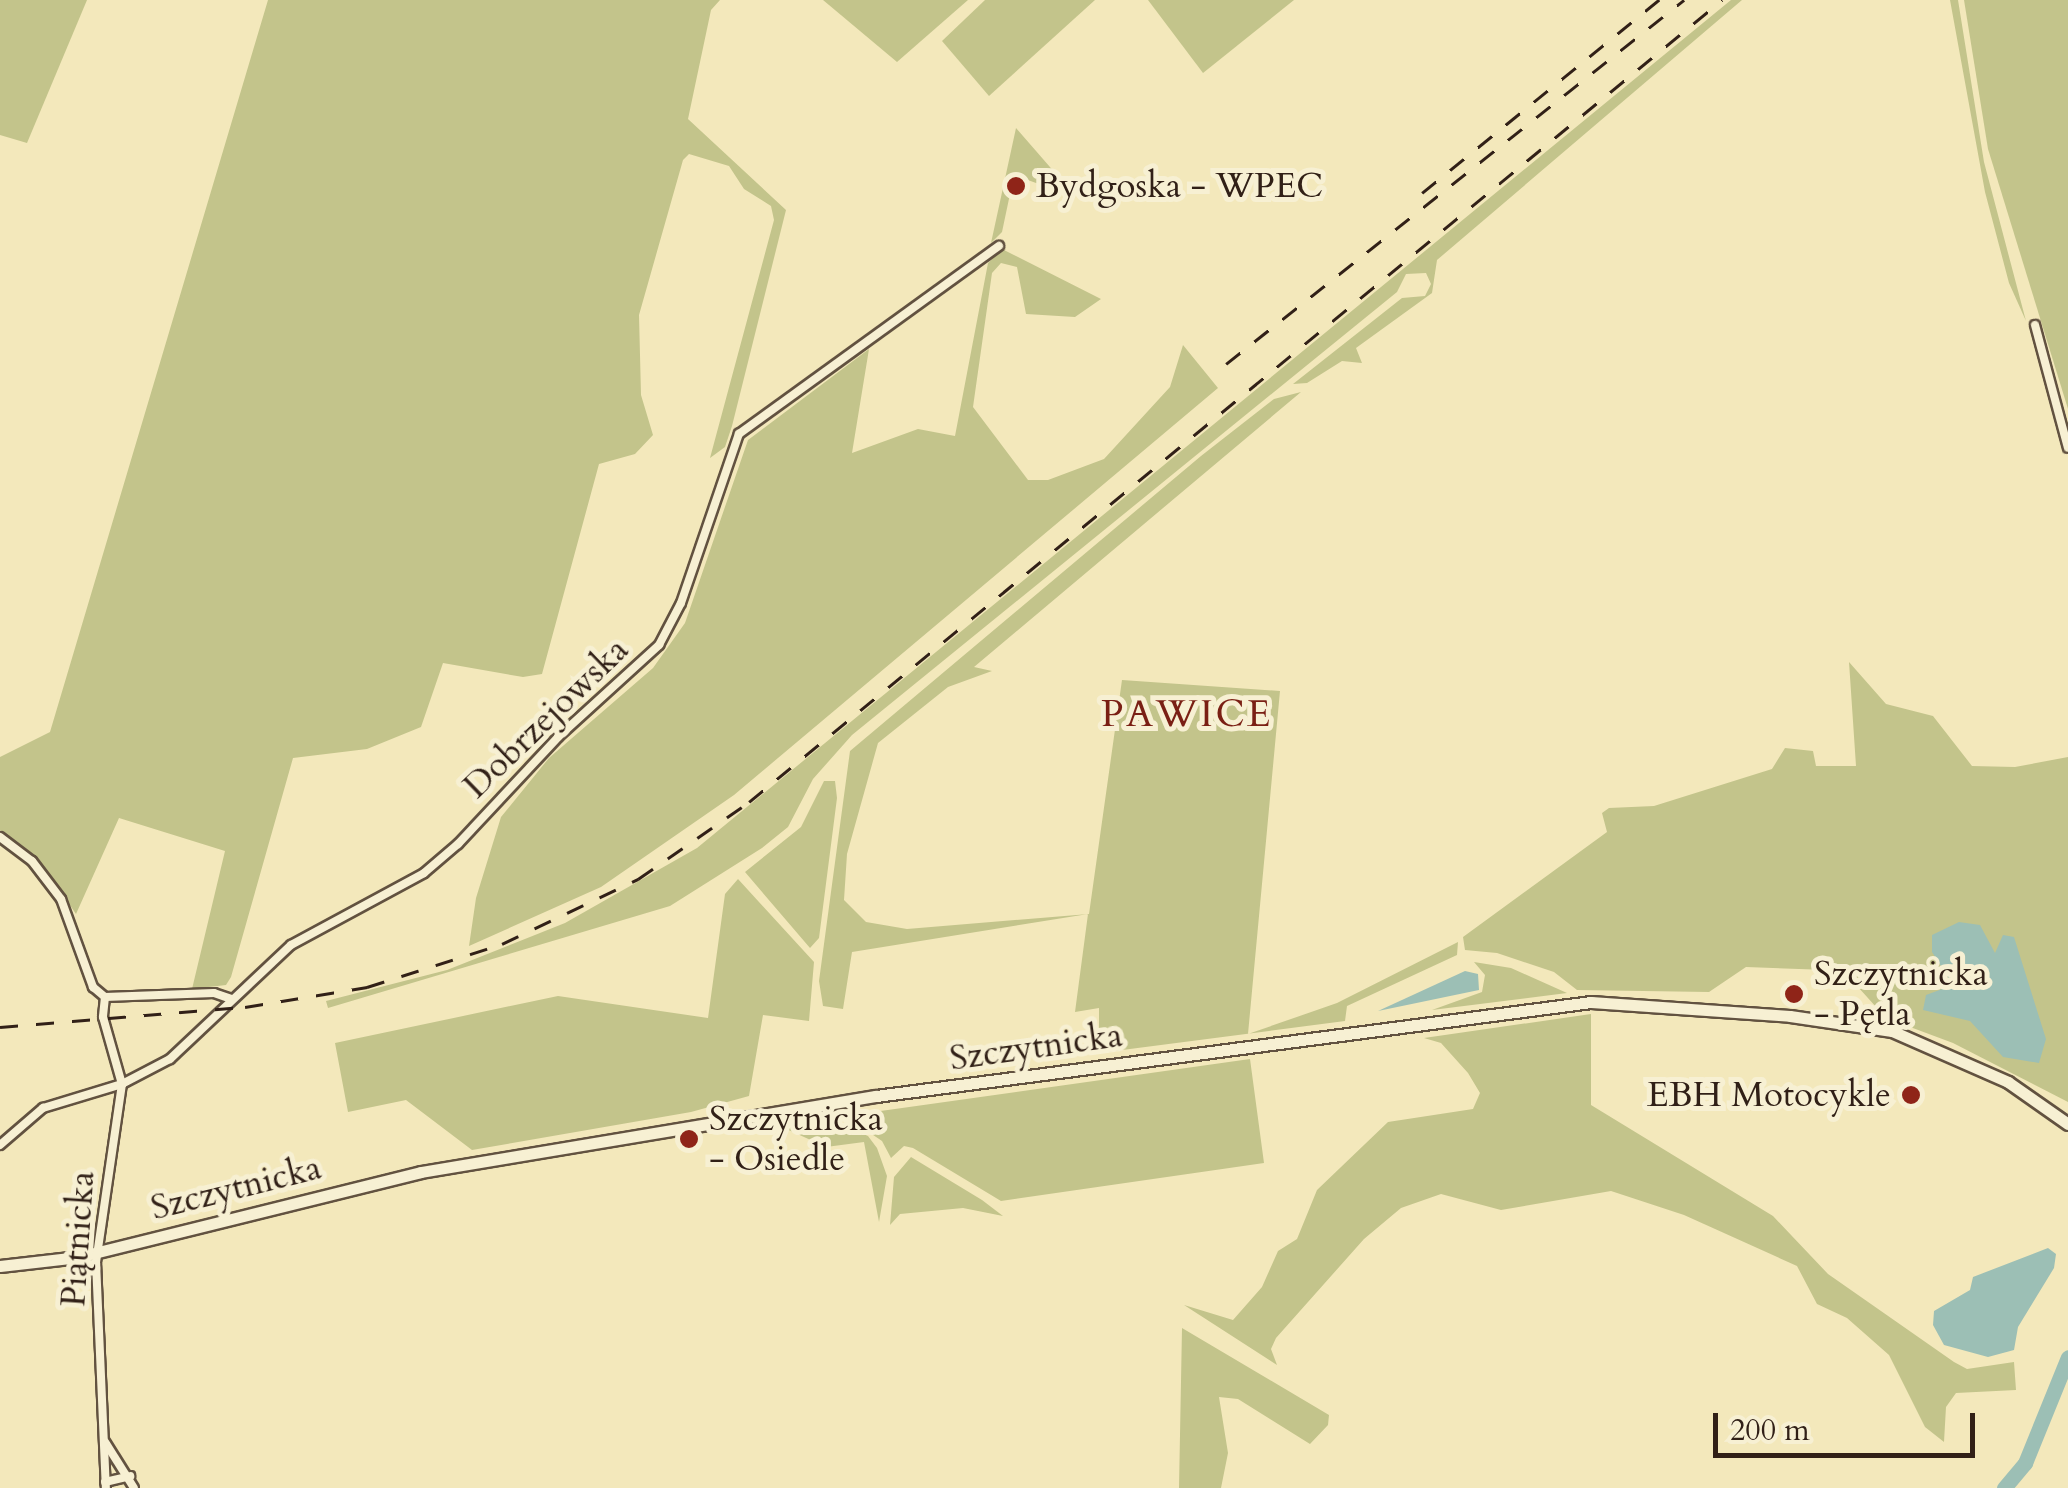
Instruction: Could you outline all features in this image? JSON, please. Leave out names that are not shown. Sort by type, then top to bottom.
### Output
[{"type":"street","name":"Dobrzejowska","points":[[0,1146],[43,1108],[122,1084],[182,1050],[231,999],[292,946],[424,873],[558,737],[646,660],[681,603],[739,434],[999,246]]},
{"type":"street","points":[[2035,325],[2068,448]]},
{"type":"street","points":[[0,837],[32,861],[61,899],[93,987],[105,998],[214,993],[231,999]]},
{"type":"street","name":"Piątnicka","points":[[105,998],[103,1017],[122,1084],[98,1252],[106,1485]]},
{"type":"street","name":"Szczytnicka","points":[[0,1266],[98,1252],[440,1169],[876,1096],[1590,1002],[1734,1011],[1892,1032],[1982,1068],[2066,1119]]},
{"type":"street","points":[[104,1441],[130,1476],[134,1488]]},
{"type":"street","points":[[106,1485],[130,1476]]},
{"type":"green space","points":[[0,0],[87,0],[27,143],[0,135]]},
{"type":"green space","points":[[268,0],[720,0],[711,10],[688,119],[786,210],[732,426],[725,447],[710,458],[774,220],[771,206],[744,189],[729,166],[689,154],[683,160],[639,315],[641,395],[653,435],[635,454],[599,464],[542,674],[523,677],[443,663],[421,727],[367,749],[293,758],[231,977],[226,985],[192,989],[225,851],[119,818],[76,914],[37,857],[0,830],[0,757],[50,732]]},
{"type":"green space","points":[[823,0],[968,0],[897,62]]},
{"type":"green space","points":[[985,0],[1095,0],[989,96],[942,41]]},
{"type":"green space","points":[[1148,0],[1294,0],[1203,73]]},
{"type":"green space","points":[[1731,0],[1742,0],[1437,260],[1432,293],[1356,348],[1362,363],[1342,361],[1307,383],[1293,384],[1402,298],[1425,296],[1431,284],[1426,273],[1406,274],[1397,292],[852,735],[813,779],[788,827],[762,848],[670,906],[328,1008],[326,1001],[447,970],[565,923],[697,848]]},
{"type":"green space","points":[[1950,0],[1958,0],[1984,162],[2026,321],[2009,283],[1985,192]]},
{"type":"green space","points":[[1964,0],[2068,0],[2068,409],[1988,149]]},
{"type":"green space","points":[[1016,128],[1063,182],[1061,192],[1014,175],[1002,232],[991,243]]},
{"type":"green space","points":[[1002,249],[1101,299],[1075,317],[1026,314],[1017,267],[1001,263],[992,273],[973,407],[1028,480],[1048,480],[1104,459],[1170,387],[1183,345],[1218,388],[734,795],[601,887],[469,946],[476,898],[501,817],[549,758],[653,668],[685,623],[748,440],[869,349],[852,453],[918,429],[955,436],[988,263]]},
{"type":"green space","points":[[1301,392],[974,667],[992,671],[948,687],[878,743],[847,854],[844,900],[866,922],[907,929],[1087,914],[852,952],[843,1009],[823,1006],[819,981],[850,751],[1201,456],[1274,399]]},
{"type":"green space","points":[[1849,662],[1886,704],[1933,716],[1972,766],[2015,767],[2068,757],[2068,1102],[1953,1043],[1886,1018],[1858,987],[1827,970],[1746,967],[1709,992],[1577,990],[1554,972],[1497,953],[1465,950],[1463,937],[1607,832],[1602,813],[1609,808],[1654,806],[1772,769],[1785,748],[1813,751],[1816,766],[1856,766]]},
{"type":"green space","points":[[1122,680],[1280,691],[1248,1034],[1099,1053],[1099,1008],[1075,1012]]},
{"type":"green space","points":[[824,781],[835,781],[837,798],[819,938],[810,948],[745,872],[801,827]]},
{"type":"green space","points":[[738,879],[814,962],[809,1021],[763,1015],[749,1096],[691,1112],[472,1150],[406,1100],[348,1112],[335,1043],[558,996],[708,1018],[725,894]]},
{"type":"green space","points":[[1458,942],[1457,955],[1347,1006],[1345,1021],[1249,1034],[1337,1003]]},
{"type":"green space","points":[[1474,962],[1511,968],[1567,993],[1432,1010],[1482,992],[1485,975]]},
{"type":"green space","points":[[1591,1014],[1591,1105],[1773,1216],[1828,1274],[1954,1362],[1967,1369],[2014,1362],[2016,1390],[1956,1393],[1946,1407],[1944,1442],[1925,1427],[1889,1355],[1847,1318],[1817,1304],[1797,1266],[1684,1215],[1611,1191],[1501,1210],[1441,1194],[1401,1208],[1364,1239],[1276,1338],[1271,1349],[1277,1365],[1184,1305],[1233,1320],[1262,1287],[1278,1251],[1297,1239],[1317,1190],[1388,1122],[1473,1109],[1480,1093],[1468,1073],[1441,1043],[1424,1038]]},
{"type":"green space","points":[[1250,1059],[1264,1163],[1001,1201],[913,1148],[904,1146],[891,1158],[882,1141],[845,1116]]},
{"type":"green space","points":[[828,1119],[868,1136],[877,1148],[887,1176],[879,1222],[864,1142],[826,1147],[782,1127]]},
{"type":"green space","points":[[911,1157],[1003,1216],[963,1208],[900,1214],[890,1225],[894,1177]]},
{"type":"green space","points":[[1182,1328],[1329,1415],[1328,1425],[1310,1444],[1238,1399],[1219,1397],[1228,1453],[1221,1488],[1179,1488]]},
{"type":"water","points":[[1959,922],[1980,925],[1995,953],[2003,935],[2014,937],[2046,1039],[2039,1063],[2003,1057],[1970,1021],[1923,1010],[1926,995],[1953,985],[1932,952],[1932,935]]},
{"type":"water","points":[[1465,971],[1478,974],[1479,990],[1378,1011]]},
{"type":"water","points":[[2048,1248],[2056,1254],[2054,1268],[2018,1327],[2014,1350],[1988,1357],[1944,1345],[1933,1325],[1934,1311],[1970,1290],[1973,1277]]},
{"type":"waterway","points":[[2004,1488],[2025,1463],[2068,1357]]},
{"type":"railway","points":[[1422,193],[1659,0]]},
{"type":"railway","points":[[1226,364],[1684,0]]},
{"type":"railway","points":[[0,1027],[245,1007],[367,987],[502,944],[638,879],[749,802],[1722,0]]},
{"type":"place","name":"Bydgoska - WPEC","points":[[1016,186]]},
{"type":"place","name":"Szczytnicka - Pętla","points":[[1794,994]]},
{"type":"place","name":"EBH Motocykle","points":[[1911,1095]]},
{"type":"place","name":"Szczytnicka - Osiedle","points":[[689,1139]]},
{"type":"district","name":"PAWICE","points":[[1187,715]]}]
